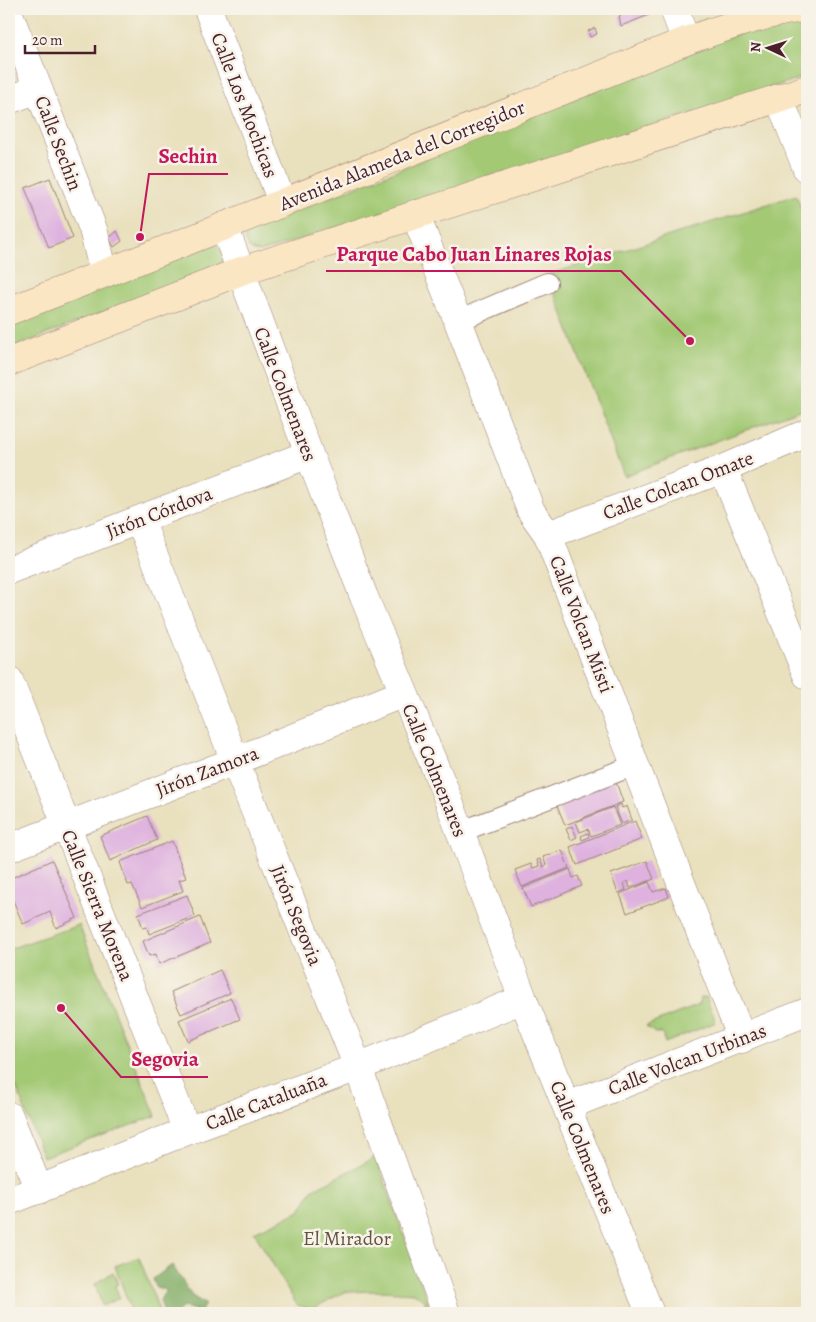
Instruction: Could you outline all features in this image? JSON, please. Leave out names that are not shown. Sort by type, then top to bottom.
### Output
[{"type":"main road","name":"Avenida Alameda del Corregidor","points":[[9,311],[686,41],[739,22],[798,9]]},
{"type":"main road","points":[[9,362],[241,271],[807,88]]},
{"type":"street","points":[[674,9],[686,41]]},
{"type":"street","name":"Calle Los Mochicas","points":[[215,11],[282,202]]},
{"type":"street","name":"Calle Sechin","points":[[9,14],[93,229],[104,273]]},
{"type":"street","points":[[9,100],[38,89]]},
{"type":"street","points":[[779,98],[807,169]]},
{"type":"street","name":"Calle Volcan Misti","points":[[415,214],[531,511],[548,535],[742,1038]]},
{"type":"street","name":"Calle Colmenares","points":[[224,226],[309,454],[460,832],[523,999],[650,1313]]},
{"type":"street","points":[[458,321],[547,283]]},
{"type":"street","name":"Calle Colcan Omate","points":[[548,535],[723,469],[807,434]]},
{"type":"street","name":"Jirón Córdova","points":[[9,570],[309,454]]},
{"type":"street","points":[[723,469],[807,675]]},
{"type":"street","name":"Jirón Segovia","points":[[140,520],[358,1067],[446,1313]]},
{"type":"street","name":"Calle Sierra Morena","points":[[9,680],[187,1131]]},
{"type":"street","name":"Jirón Zamora","points":[[9,848],[404,693]]},
{"type":"street","points":[[460,832],[636,765]]},
{"type":"street","name":"Calle Cataluaña","points":[[9,1201],[187,1131],[358,1067],[523,999]]},
{"type":"street","name":"Calle Volcan Urbinas","points":[[567,1106],[807,1012]]},
{"type":"street","points":[[9,1116],[39,1190]]},
{"type":"green space","points":[[807,19],[807,76],[261,252],[249,248],[245,239],[246,231],[723,39],[767,25]]},
{"type":"green space","points":[[796,195],[807,223],[807,407],[624,476],[548,275]]},
{"type":"green space","points":[[215,244],[222,250],[224,258],[221,264],[214,269],[9,349],[9,323]]},
{"type":"green space","points":[[79,925],[156,1116],[43,1157],[9,1068],[9,949]]},
{"type":"green space","points":[[706,997],[716,1022],[665,1043],[662,1033],[655,1033],[646,1026],[698,1005],[701,998]]},
{"type":"green space","name":"El Mirador","points":[[376,1157],[427,1300],[441,1313],[427,1313],[424,1305],[426,1302],[414,1293],[381,1291],[344,1292],[312,1309],[297,1305],[254,1232],[300,1211],[312,1190]]},
{"type":"green space","points":[[139,1257],[160,1313],[132,1313],[115,1266]]},
{"type":"green space","points":[[172,1265],[192,1296],[205,1304],[200,1313],[192,1313],[196,1310],[183,1307],[176,1313],[164,1313],[160,1300],[166,1290],[156,1287],[153,1279]]},
{"type":"green space","points":[[113,1272],[118,1284],[115,1286],[120,1298],[102,1306],[95,1284]]},
{"type":"building","points":[[637,9],[647,9],[649,15],[621,26],[619,16]]},
{"type":"building","points":[[595,28],[597,34],[590,37],[588,31]]},
{"type":"building","points":[[50,178],[73,238],[49,248],[25,188]]},
{"type":"building","points":[[117,231],[122,241],[114,247],[109,238]]},
{"type":"building","points":[[615,779],[623,802],[565,825],[556,803]]},
{"type":"building","points":[[621,804],[622,808],[627,806],[632,820],[622,824],[615,807]]},
{"type":"building","points":[[613,807],[620,825],[591,836],[588,829],[580,832],[576,822]]},
{"type":"building","points":[[147,816],[157,840],[110,861],[100,836]]},
{"type":"building","points":[[635,821],[642,839],[577,865],[570,847]]},
{"type":"building","points":[[572,826],[577,837],[571,840],[566,829]]},
{"type":"building","points":[[588,833],[589,837],[582,840],[581,836]]},
{"type":"building","points":[[172,841],[186,878],[179,880],[183,891],[142,907],[132,884],[128,885],[120,862]]},
{"type":"building","points":[[562,850],[569,868],[522,887],[515,870],[531,864],[533,868],[539,866],[537,860],[540,859],[543,867],[546,865],[543,857]]},
{"type":"building","points":[[52,860],[77,918],[56,928],[50,912],[23,924],[9,891],[9,879]]},
{"type":"building","points":[[647,861],[654,879],[630,888],[628,881],[624,883],[626,890],[618,893],[611,874]]},
{"type":"building","points":[[570,869],[573,878],[578,876],[582,886],[531,907],[523,888]]},
{"type":"building","points":[[649,882],[653,892],[666,888],[669,897],[627,913],[620,894]]},
{"type":"building","points":[[187,895],[195,916],[149,934],[147,927],[143,928],[138,914]]},
{"type":"building","points":[[200,917],[210,943],[159,964],[156,954],[149,956],[143,941]]},
{"type":"building","points":[[220,970],[230,993],[181,1014],[171,992]]},
{"type":"building","points":[[231,998],[240,1019],[188,1041],[179,1020]]},
{"type":"place","name":"Sechin","points":[[140,237]]},
{"type":"place","name":"Parque Cabo Juan Linares Rojas","points":[[690,341]]},
{"type":"place","name":"Segovia","points":[[61,1008]]}]
